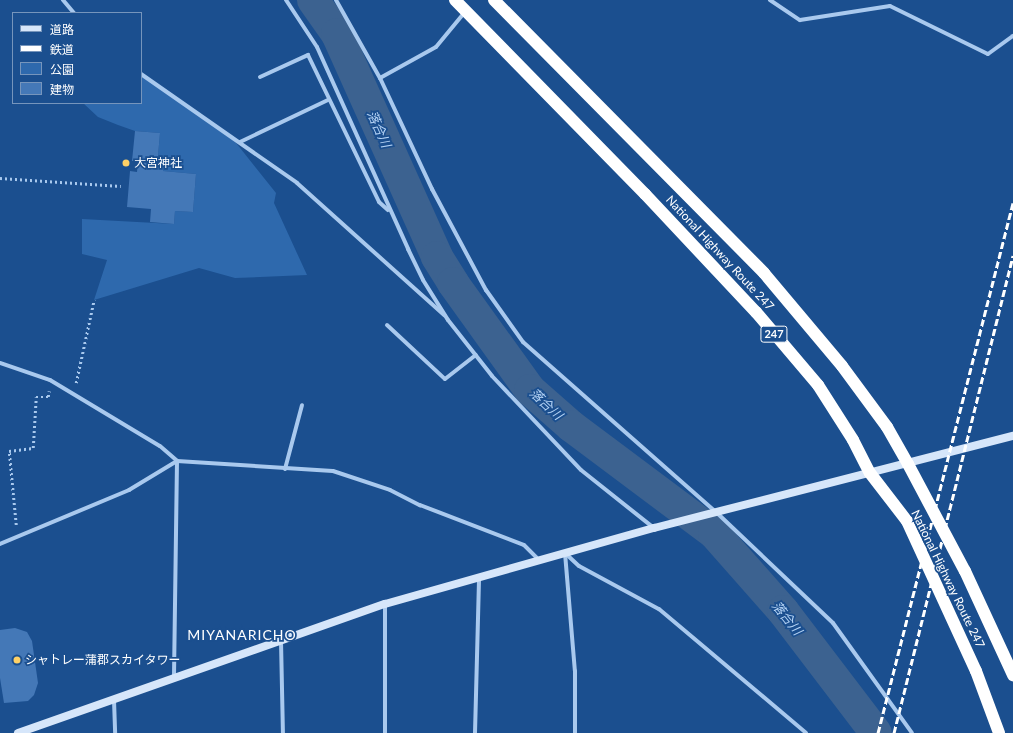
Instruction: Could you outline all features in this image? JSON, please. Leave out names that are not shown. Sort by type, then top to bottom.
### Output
[{"type":"highway","name":"National Highway Route 247","points":[[455,0],[756,312],[818,385],[853,440],[870,473],[906,521],[976,670],[999,733]]},
{"type":"highway","name":"National Highway Route 247","points":[[494,0],[764,273],[846,372],[887,427],[908,464],[965,571],[1013,675]]},
{"type":"street","points":[[63,0],[73,12]]},
{"type":"street","points":[[286,0],[317,47],[336,85],[390,212],[423,280],[448,320],[492,376],[581,470],[654,528]]},
{"type":"street","points":[[336,0],[380,78],[432,189],[486,290],[522,342],[716,512],[832,623],[912,733]]},
{"type":"street","points":[[770,0],[800,20],[890,6],[988,54],[1013,36]]},
{"type":"street","points":[[380,78],[436,47],[466,11]]},
{"type":"street","points":[[260,77],[308,55],[328,100],[379,202],[390,212]]},
{"type":"street","points":[[142,75],[297,183],[448,320]]},
{"type":"street","points":[[240,142],[328,100]]},
{"type":"street","points":[[387,326],[445,379],[476,355]]},
{"type":"street","points":[[0,363],[50,380],[73,396],[160,446],[177,461],[174,678]]},
{"type":"street","points":[[285,469],[302,405]]},
{"type":"street","points":[[18,733],[385,604],[654,528],[1013,436]]},
{"type":"street","points":[[0,544],[129,490],[177,461],[333,472],[390,490],[420,505],[524,545],[539,560]]},
{"type":"street","points":[[565,552],[575,671],[575,733]]},
{"type":"street","points":[[565,552],[579,566],[659,609],[806,733]]},
{"type":"street","points":[[475,733],[479,578]]},
{"type":"street","points":[[385,604],[385,733]]},
{"type":"street","points":[[281,641],[283,733]]},
{"type":"street","points":[[114,700],[115,733]]},
{"type":"path","points":[[0,178],[121,186]]},
{"type":"path","points":[[73,396],[94,300]]},
{"type":"path","points":[[17,538],[10,451],[34,448],[36,397],[48,397],[50,380]]},
{"type":"green space","points":[[142,75],[229,134],[276,193],[274,203],[307,275],[235,278],[199,268],[94,300],[107,260],[82,254],[82,219],[174,224],[175,211],[193,212],[196,174],[163,171],[164,157],[158,156],[160,133],[135,131],[98,117],[84,104],[142,104]]},
{"type":"building","points":[[135,131],[160,133],[158,156],[164,157],[163,171],[196,174],[193,212],[175,211],[174,224],[150,222],[151,209],[127,207],[130,171],[137,172],[138,161],[132,161]]},
{"type":"building","name":"シャトレー蒲郡スカイタワー","points":[[15,628],[27,632],[32,641],[38,683],[34,695],[28,701],[4,703],[0,678],[0,630]]},
{"type":"waterway","name":"落合川","points":[[313,0],[337,34],[437,257],[453,283],[530,390],[571,426],[714,533],[783,611],[876,733]]},
{"type":"railway","points":[[878,733],[1013,203]]},
{"type":"railway","points":[[894,733],[1013,256]]},
{"type":"place","name":"大宮神社","points":[[126,163]]},
{"type":"place","name":"シャトレー蒲郡スカイタワー","points":[[17,660]]},
{"type":"district","name":"MIYANARICHO","points":[[242,635]]}]
